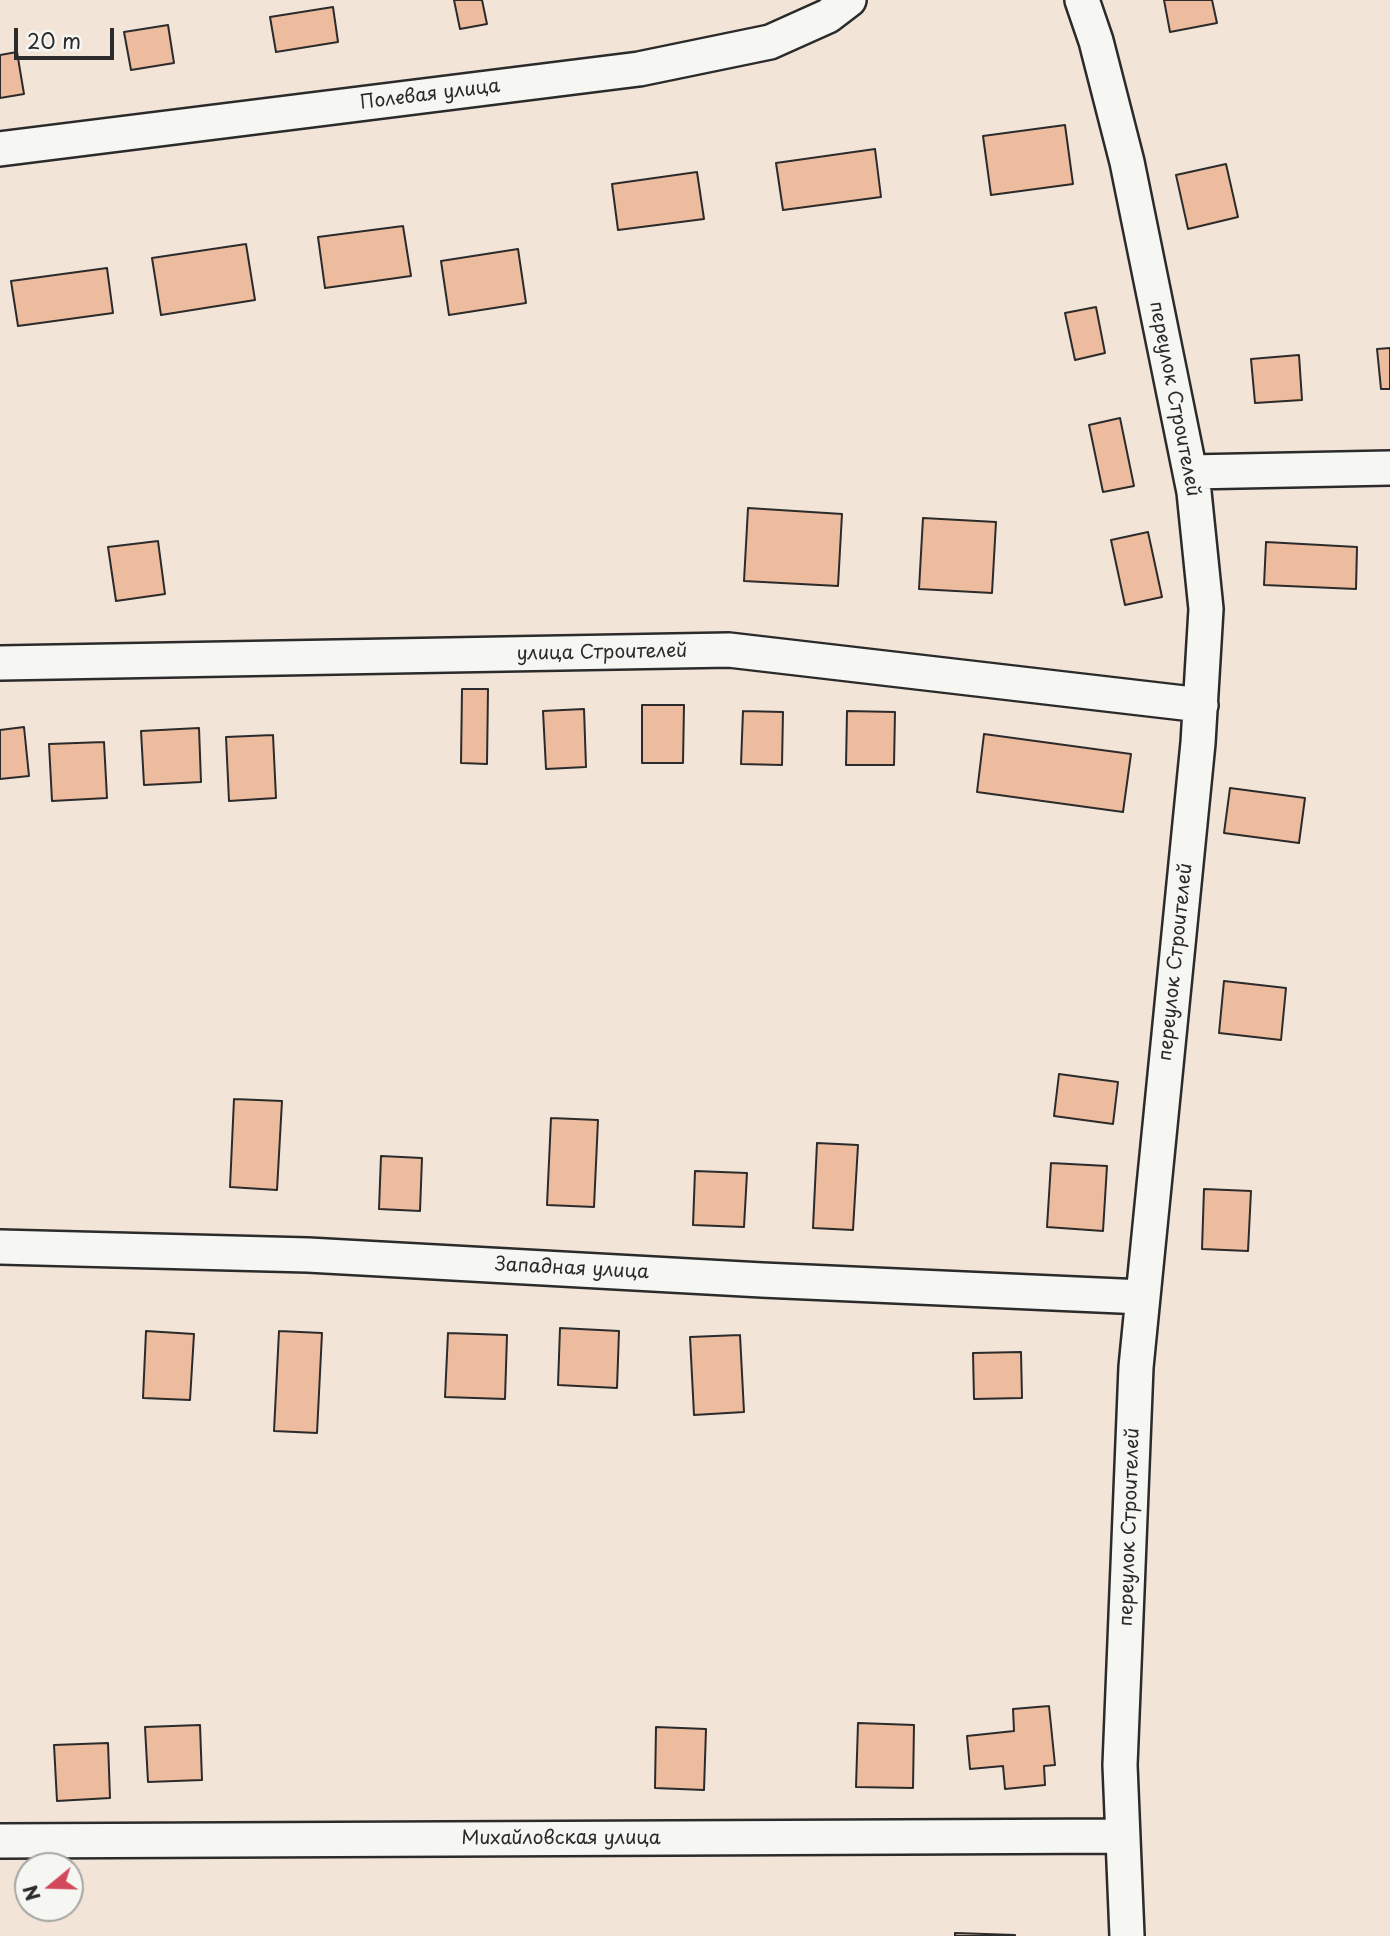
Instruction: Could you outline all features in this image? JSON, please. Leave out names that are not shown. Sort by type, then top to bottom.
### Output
[{"type":"street","name":"Полевая улица","points":[[0,149],[639,69],[770,42],[828,16],[849,0]]},
{"type":"street","name":"переулок Строителей","points":[[1082,0],[1096,41],[1127,162],[1190,472],[1206,609],[1200,705],[1136,1367],[1120,1765],[1127,1936]]},
{"type":"street","points":[[1190,472],[1390,468]]},
{"type":"street","name":"улица Строителей","points":[[0,663],[729,650],[1200,705]]},
{"type":"street","name":"Западная улица","points":[[0,1247],[307,1255],[1143,1297]]},
{"type":"street","name":"Михайловская улица","points":[[0,1841],[1123,1836]]},
{"type":"building","points":[[454,0],[482,0],[487,24],[460,29]]},
{"type":"building","points":[[1164,0],[1212,0],[1217,23],[1170,32]]},
{"type":"building","points":[[333,7],[338,42],[276,52],[270,17]]},
{"type":"building","points":[[168,25],[174,63],[131,70],[124,32]]},
{"type":"building","points":[[17,52],[24,94],[0,98],[0,55]]},
{"type":"building","points":[[1065,125],[1073,184],[991,195],[983,136]]},
{"type":"building","points":[[875,149],[881,197],[783,210],[776,163]]},
{"type":"building","points":[[1226,164],[1238,217],[1188,229],[1176,175]]},
{"type":"building","points":[[697,172],[704,219],[618,230],[612,184]]},
{"type":"building","points":[[403,226],[411,276],[325,288],[318,237]]},
{"type":"building","points":[[246,244],[255,300],[161,315],[152,258]]},
{"type":"building","points":[[518,249],[526,303],[449,315],[441,261]]},
{"type":"building","points":[[107,268],[113,313],[18,326],[11,281]]},
{"type":"building","points":[[1096,307],[1105,353],[1075,360],[1065,313]]},
{"type":"building","points":[[1390,348],[1390,389],[1381,389],[1377,349]]},
{"type":"building","points":[[1299,355],[1302,400],[1255,403],[1251,359]]},
{"type":"building","points":[[1120,418],[1134,486],[1103,492],[1089,425]]},
{"type":"building","points":[[748,508],[842,514],[838,586],[744,581]]},
{"type":"building","points":[[923,518],[996,522],[992,593],[919,589]]},
{"type":"building","points":[[1148,532],[1162,597],[1125,605],[1111,540]]},
{"type":"building","points":[[158,541],[165,594],[116,601],[108,547]]},
{"type":"building","points":[[1266,542],[1357,547],[1356,589],[1264,585]]},
{"type":"building","points":[[462,689],[488,689],[487,764],[461,763]]},
{"type":"building","points":[[642,705],[684,705],[683,763],[642,763]]},
{"type":"building","points":[[584,709],[586,767],[546,769],[543,711]]},
{"type":"building","points":[[743,711],[783,712],[782,765],[741,764]]},
{"type":"building","points":[[847,711],[895,712],[894,765],[846,765]]},
{"type":"building","points":[[24,727],[29,776],[0,779],[0,730]]},
{"type":"building","points":[[199,728],[201,782],[144,785],[141,731]]},
{"type":"building","points":[[984,734],[1131,754],[1123,812],[977,792]]},
{"type":"building","points":[[273,735],[276,798],[229,801],[226,737]]},
{"type":"building","points":[[104,742],[107,798],[52,801],[49,744]]},
{"type":"building","points":[[1230,788],[1305,798],[1299,843],[1224,833]]},
{"type":"building","points":[[1224,981],[1286,988],[1281,1040],[1219,1033]]},
{"type":"building","points":[[1059,1074],[1118,1082],[1113,1124],[1054,1116]]},
{"type":"building","points":[[234,1099],[282,1101],[277,1190],[230,1187]]},
{"type":"building","points":[[551,1118],[598,1120],[594,1207],[547,1205]]},
{"type":"building","points":[[817,1143],[858,1145],[853,1230],[813,1228]]},
{"type":"building","points":[[381,1156],[422,1158],[420,1211],[379,1209]]},
{"type":"building","points":[[1051,1163],[1107,1166],[1103,1231],[1047,1227]]},
{"type":"building","points":[[695,1171],[747,1173],[744,1227],[693,1225]]},
{"type":"building","points":[[1204,1189],[1251,1191],[1248,1251],[1202,1249]]},
{"type":"building","points":[[560,1328],[619,1331],[617,1388],[558,1385]]},
{"type":"building","points":[[146,1331],[194,1334],[190,1400],[143,1398]]},
{"type":"building","points":[[279,1331],[322,1333],[317,1433],[274,1431]]},
{"type":"building","points":[[448,1333],[507,1335],[505,1399],[445,1397]]},
{"type":"building","points":[[740,1335],[744,1412],[694,1415],[690,1337]]},
{"type":"building","points":[[1021,1352],[1022,1398],[974,1399],[973,1353]]},
{"type":"building","points":[[1049,1706],[1055,1765],[1044,1766],[1045,1785],[1005,1789],[1003,1766],[970,1769],[967,1736],[1014,1731],[1013,1709]]},
{"type":"building","points":[[858,1723],[914,1725],[913,1788],[856,1787]]},
{"type":"building","points":[[200,1725],[202,1780],[148,1782],[145,1727]]},
{"type":"building","points":[[656,1727],[706,1729],[704,1790],[655,1788]]},
{"type":"building","points":[[108,1743],[110,1798],[57,1801],[54,1745]]},
{"type":"building","points":[[955,1933],[1015,1935],[1015,1936],[955,1936]]}]
